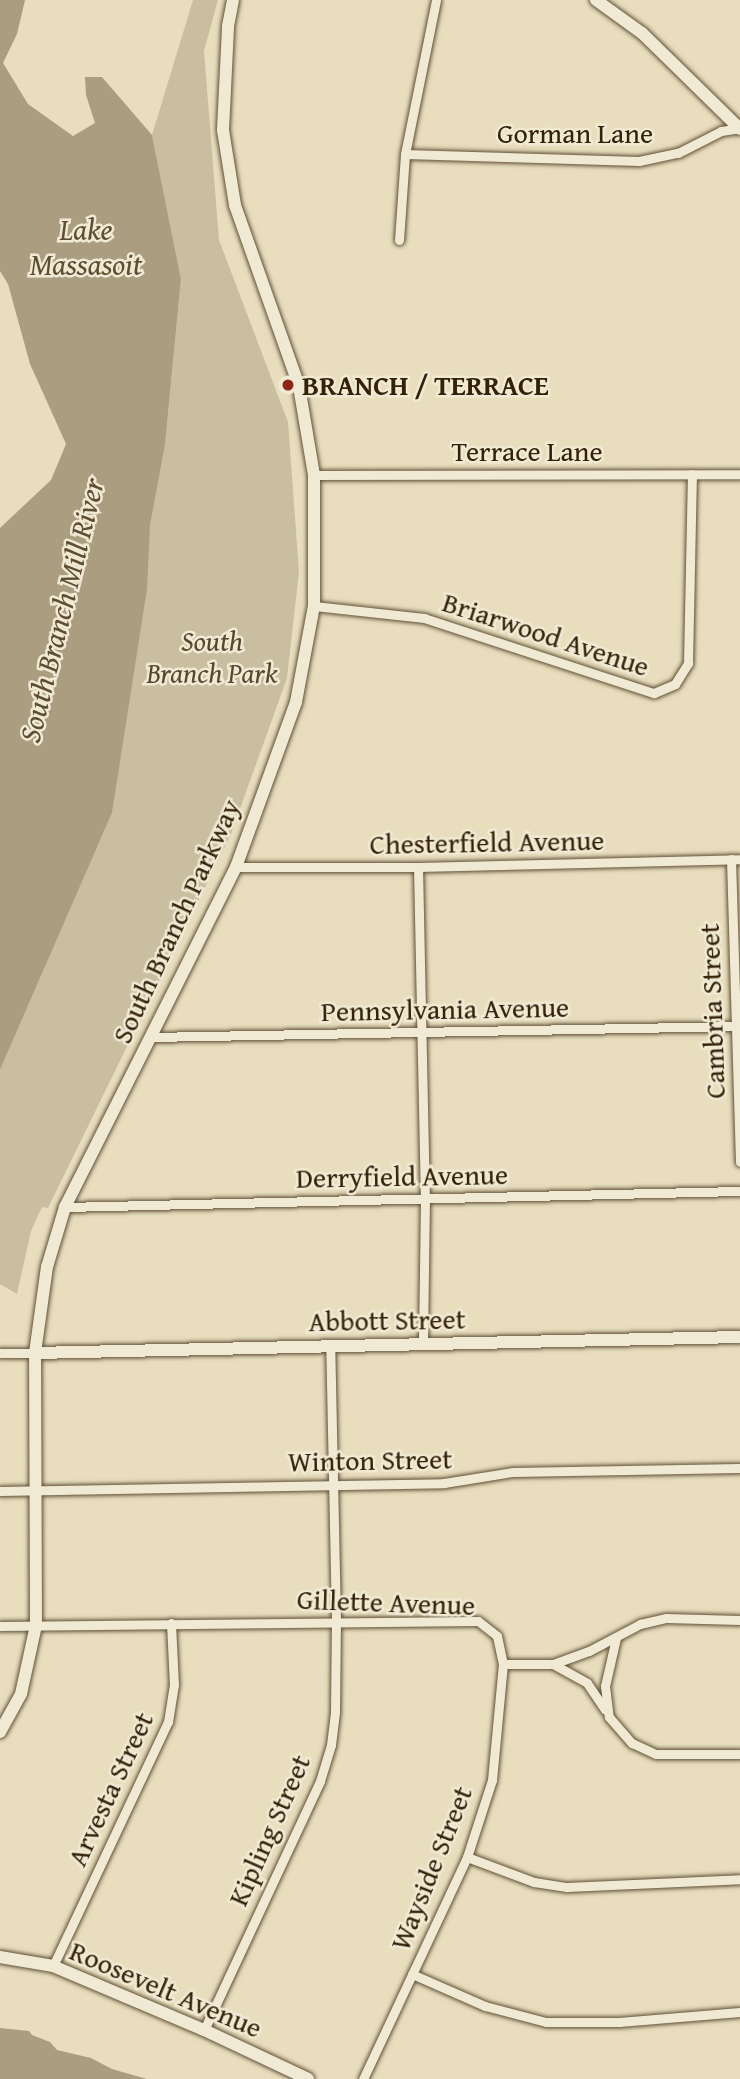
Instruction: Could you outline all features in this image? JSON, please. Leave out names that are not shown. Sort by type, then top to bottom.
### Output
[{"type":"main road","name":"South Branch Parkway","points":[[0,1732],[21,1694],[36,1625],[35,1353],[47,1267],[65,1207],[236,867],[296,702],[314,606],[314,475],[299,386],[235,205],[223,130],[228,26],[233,0]]},
{"type":"main road","points":[[596,0],[642,33],[740,129]]},
{"type":"main road","name":"Abbott Street","points":[[35,1353],[740,1337]]},
{"type":"main road","name":"Roosevelt Avenue","points":[[0,1957],[53,1966],[204,2030],[308,2079]]},
{"type":"street","points":[[399,240],[405,154],[436,0]]},
{"type":"street","name":"Gorman Lane","points":[[405,154],[639,161],[678,153],[722,131],[740,129]]},
{"type":"street","name":"Briarwood Avenue","points":[[314,606],[424,618],[654,693],[675,684],[688,663],[692,474]]},
{"type":"street","name":"Terrace Lane","points":[[314,475],[740,474]]},
{"type":"street","name":"Chesterfield Avenue","points":[[236,867],[418,867],[735,859]]},
{"type":"street","name":"Cambria Street","points":[[735,859],[740,1162]]},
{"type":"street","points":[[418,867],[425,1198],[423,1344]]},
{"type":"street","name":"Pennsylvania Avenue","points":[[150,1037],[738,1026]]},
{"type":"street","name":"Derryfield Avenue","points":[[65,1207],[740,1191]]},
{"type":"street","name":"Kipling Street","points":[[204,2030],[326,1764],[334,1722],[336,1621],[330,1345]]},
{"type":"street","points":[[0,1353],[35,1353]]},
{"type":"street","name":"Winton Street","points":[[0,1491],[453,1483],[513,1472],[740,1468]]},
{"type":"street","points":[[503,1664],[553,1664],[616,1638],[640,1624],[666,1618],[740,1619]]},
{"type":"street","name":"Gillette Avenue","points":[[0,1626],[336,1621],[478,1622],[497,1636],[503,1664]]},
{"type":"street","name":"Arvesta Street","points":[[53,1966],[168,1722],[174,1685],[171,1623]]},
{"type":"street","points":[[609,1717],[605,1686],[616,1638]]},
{"type":"street","name":"Wayside Street","points":[[362,2079],[467,1857],[492,1780],[503,1664]]},
{"type":"street","points":[[553,1664],[587,1683],[598,1696],[609,1717],[632,1743],[656,1754],[740,1754]]},
{"type":"street","points":[[467,1857],[528,1880],[558,1886],[740,1879]]},
{"type":"street","points":[[412,1974],[485,2006],[546,2022],[619,2022],[740,2012]]},
{"type":"green space","name":"South Branch Park","points":[[193,0],[218,0],[204,51],[219,240],[288,422],[299,572],[287,678],[231,834],[48,1208],[42,1207],[31,1231],[17,1294],[0,1284],[0,1070],[112,813],[150,526],[165,445],[181,279],[152,135]]},
{"type":"water","name":"Lake Massasoit","points":[[0,0],[25,0],[17,34],[3,63],[28,104],[73,136],[95,123],[86,95],[85,77],[102,77],[152,135],[181,279],[165,445],[150,526],[147,589],[112,813],[0,1070],[0,528],[51,480],[66,444],[30,364],[8,284],[0,271]]},
{"type":"water","points":[[0,2028],[29,2031],[32,2035],[50,2042],[57,2050],[91,2058],[112,2069],[147,2079],[0,2079]]},
{"type":"place","name":"BRANCH / TERRACE","points":[[288,385]]},
{"type":"water label","name":"South Branch Mill River","points":[[61,610]]}]
